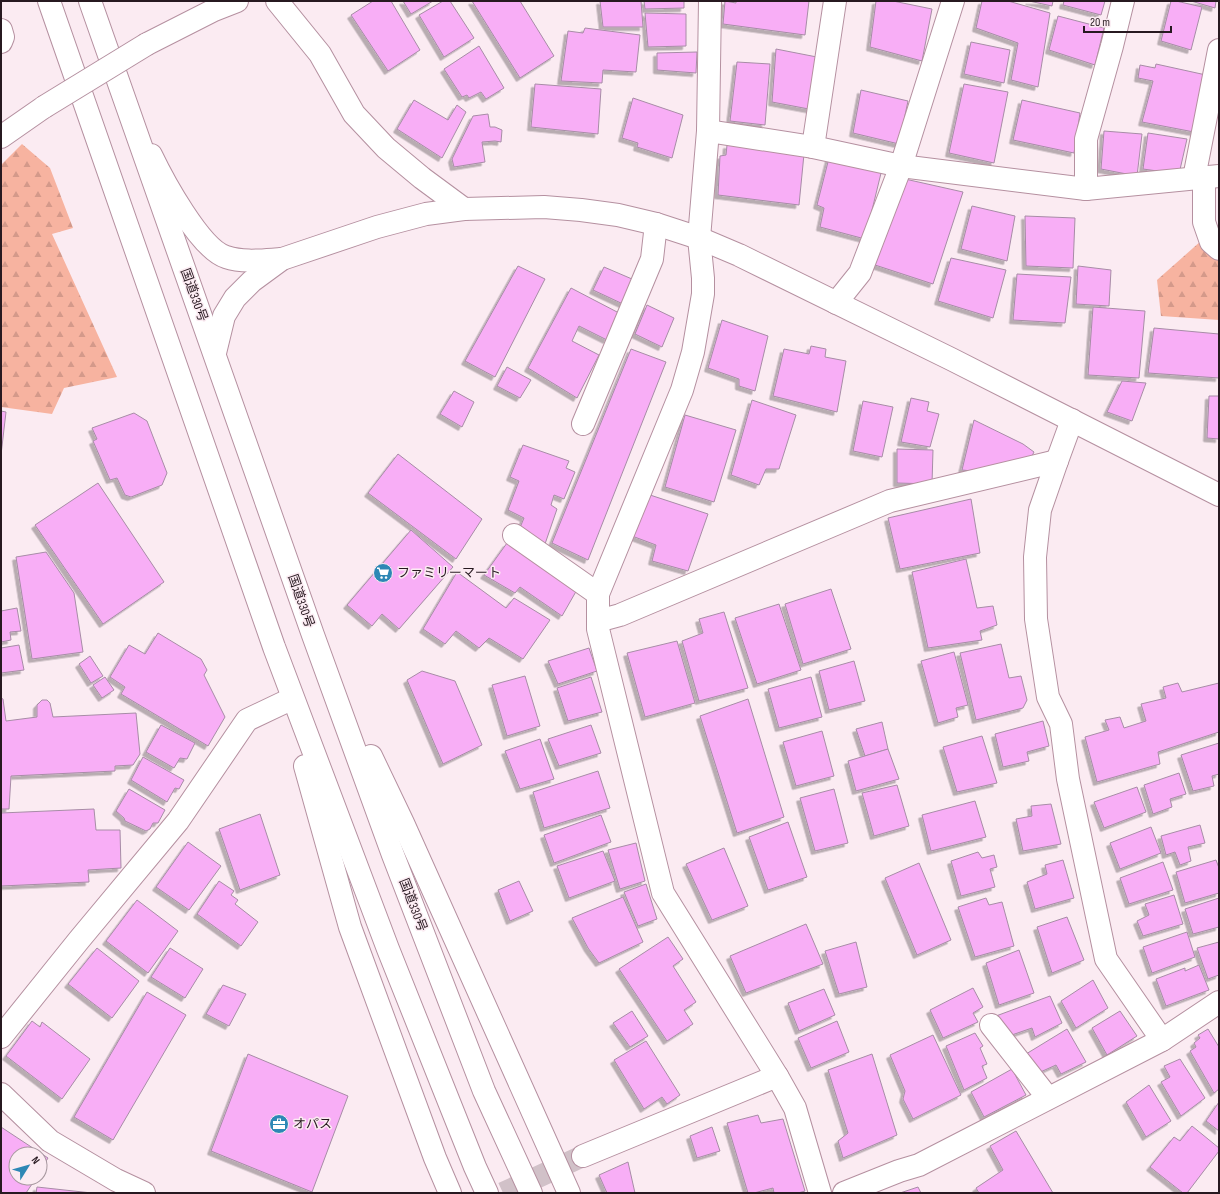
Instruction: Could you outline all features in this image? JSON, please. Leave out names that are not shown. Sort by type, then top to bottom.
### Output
[{"type":"main road","points":[[49,1],[274,647],[388,949],[487,1193]]},
{"type":"main road","name":"国道330号","points":[[90,1],[313,635],[393,855],[484,1091],[531,1193]]},
{"type":"main road","points":[[1,137],[44,107],[147,44],[214,10],[237,1]]},
{"type":"main road","points":[[276,1],[320,54],[354,114],[386,148],[464,210]]},
{"type":"main road","points":[[710,1],[708,131],[700,238],[703,294],[693,352],[682,390],[598,594],[598,629],[663,893],[777,1076],[795,1108],[820,1193]]},
{"type":"main road","points":[[813,147],[835,1]]},
{"type":"main road","points":[[836,303],[860,273],[901,166],[953,1]]},
{"type":"main road","points":[[1086,189],[1086,139],[1123,1]]},
{"type":"main road","points":[[1,30],[3,37],[1,42]]},
{"type":"main road","points":[[1219,50],[1206,177],[1204,222],[1211,242],[1219,249]]},
{"type":"main road","points":[[129,110],[168,187],[185,215],[208,244],[224,257],[236,260],[282,259],[405,219],[426,214],[464,210],[544,208],[581,210],[618,215],[656,224],[700,238],[740,255],[1072,420],[1219,495]]},
{"type":"main road","points":[[708,131],[813,147],[901,166],[1086,189],[1206,177]]},
{"type":"main road","points":[[583,424],[652,259],[656,224]]},
{"type":"main road","points":[[215,353],[224,316],[235,298],[252,281],[282,259]]},
{"type":"main road","points":[[1072,420],[1040,510],[1035,557],[1036,619],[1048,697],[1061,724],[1068,779],[1106,959],[1162,1040]]},
{"type":"main road","points":[[598,621],[620,615],[890,501],[1057,461]]},
{"type":"main road","points":[[514,535],[598,594]]},
{"type":"main road","points":[[313,635],[406,830],[569,1193]]},
{"type":"main road","points":[[274,647],[287,701],[350,927],[435,1158],[450,1193]]},
{"type":"main road","points":[[1,1037],[178,821],[247,720],[287,701]]},
{"type":"main road","points":[[844,1193],[899,1171],[920,1165],[1162,1040],[1219,1002]]},
{"type":"main road","points":[[991,1025],[1048,1098]]},
{"type":"main road","points":[[583,1156],[777,1076]]},
{"type":"main road","points":[[1,1094],[50,1141],[116,1180],[144,1193]]},
{"type":"green space","points":[[22,144],[50,168],[73,228],[52,234],[117,377],[64,388],[52,414],[1,407],[1,165]]},
{"type":"green space","points":[[1219,225],[1219,320],[1161,316],[1157,280]]},
{"type":"building","points":[[373,1],[391,1],[420,50],[388,71],[351,15]]},
{"type":"building","points":[[403,1],[433,1],[411,14]]},
{"type":"building","points":[[443,1],[450,1],[474,38],[444,57],[419,15]]},
{"type":"building","points":[[472,1],[520,1],[554,56],[520,78]]},
{"type":"building","points":[[600,1],[641,1],[643,27],[603,27]]},
{"type":"building","points":[[644,1],[684,1],[684,8],[645,9]]},
{"type":"building","points":[[725,1],[736,3],[736,1],[809,1],[805,35],[723,24]]},
{"type":"building","points":[[876,1],[893,1],[932,9],[922,61],[870,47]]},
{"type":"building","points":[[982,1],[1008,1],[1050,13],[1038,87],[1011,80],[1018,43],[976,28]]},
{"type":"building","points":[[1029,1],[1053,1],[1052,6]]},
{"type":"building","points":[[1064,1],[1105,1],[1101,15],[1063,5]]},
{"type":"building","points":[[1171,1],[1202,7],[1191,50],[1161,41]]},
{"type":"building","points":[[1191,1],[1216,1],[1215,8]]},
{"type":"building","points":[[645,13],[686,14],[686,46],[648,47]]},
{"type":"building","points":[[1058,16],[1104,28],[1095,65],[1049,50]]},
{"type":"building","points":[[585,28],[640,35],[636,72],[603,70],[602,83],[561,81],[568,31],[583,33]]},
{"type":"building","points":[[971,42],[1010,50],[1004,83],[964,74]]},
{"type":"building","points":[[479,46],[504,88],[486,99],[481,92],[469,98],[467,95],[462,97],[444,69]]},
{"type":"building","points":[[776,49],[822,58],[814,110],[772,102]]},
{"type":"building","points":[[697,52],[696,73],[657,70],[657,53]]},
{"type":"building","points":[[737,62],[770,64],[765,125],[730,121]]},
{"type":"building","points":[[1156,64],[1206,75],[1194,132],[1142,122],[1153,81],[1138,78],[1140,65],[1155,68]]},
{"type":"building","points":[[535,84],[601,89],[598,134],[531,127]]},
{"type":"building","points":[[964,84],[1008,92],[994,163],[949,153]]},
{"type":"building","points":[[861,90],[908,101],[899,144],[853,133]]},
{"type":"building","points":[[633,98],[683,115],[672,158],[637,147],[638,143],[622,138]]},
{"type":"building","points":[[414,100],[448,120],[457,105],[466,112],[442,158],[397,129]]},
{"type":"building","points":[[1022,100],[1080,113],[1074,153],[1013,140]]},
{"type":"building","points":[[488,114],[490,127],[495,127],[502,130],[501,142],[482,142],[485,162],[454,167],[452,159],[473,116]]},
{"type":"building","points":[[1104,131],[1142,134],[1137,176],[1101,169]]},
{"type":"building","points":[[1148,133],[1187,139],[1179,174],[1143,169]]},
{"type":"building","points":[[727,145],[804,154],[799,205],[718,195],[720,156],[726,155]]},
{"type":"building","points":[[829,158],[882,169],[865,239],[820,227],[824,208],[817,205]]},
{"type":"building","points":[[905,179],[963,192],[933,284],[872,264]]},
{"type":"building","points":[[972,206],[1015,216],[1007,261],[961,249]]},
{"type":"building","points":[[1025,216],[1075,218],[1073,268],[1026,266]]},
{"type":"building","points":[[951,258],[1006,270],[993,318],[938,301]]},
{"type":"building","points":[[518,266],[545,279],[495,377],[465,361]]},
{"type":"building","points":[[1078,266],[1111,270],[1109,306],[1076,304]]},
{"type":"building","points":[[604,267],[632,279],[623,304],[593,290]]},
{"type":"building","points":[[1017,274],[1071,277],[1065,323],[1013,320]]},
{"type":"building","points":[[571,288],[619,313],[607,340],[579,326],[572,341],[599,355],[577,398],[528,368]]},
{"type":"building","points":[[647,305],[674,318],[662,347],[635,334]]},
{"type":"building","points":[[1093,307],[1145,311],[1139,378],[1088,375]]},
{"type":"building","points":[[722,320],[768,336],[755,391],[739,386],[739,379],[708,368]]},
{"type":"building","points":[[1154,328],[1219,334],[1219,378],[1148,373]]},
{"type":"building","points":[[811,346],[826,349],[825,357],[846,361],[837,412],[773,396],[784,349],[809,354]]},
{"type":"building","points":[[631,349],[666,362],[588,560],[552,543]]},
{"type":"building","points":[[507,367],[531,380],[520,398],[497,386]]},
{"type":"building","points":[[1122,381],[1146,383],[1132,421],[1107,412]]},
{"type":"building","points":[[454,391],[474,402],[462,427],[440,414]]},
{"type":"building","points":[[1209,396],[1219,396],[1219,439],[1207,438]]},
{"type":"building","points":[[911,398],[929,402],[927,411],[939,414],[930,447],[901,442]]},
{"type":"building","points":[[752,400],[796,415],[779,469],[766,469],[759,485],[731,475]]},
{"type":"building","points":[[863,401],[893,407],[882,457],[853,451]]},
{"type":"building","points":[[1,411],[6,412],[1,455]]},
{"type":"building","points":[[134,413],[147,421],[167,473],[162,485],[131,497],[125,495],[117,478],[110,480],[93,441],[97,439],[92,428]]},
{"type":"building","points":[[685,415],[736,430],[714,502],[665,487]]},
{"type":"building","points":[[974,420],[1023,444],[1034,452],[1032,456],[972,471],[962,470]]},
{"type":"building","points":[[523,445],[569,461],[566,468],[575,472],[564,499],[554,495],[551,505],[557,509],[545,544],[519,530],[524,518],[508,510],[519,481],[510,477]]},
{"type":"building","points":[[897,449],[933,450],[932,484],[897,483]]},
{"type":"building","points":[[398,454],[482,519],[456,559],[368,493]]},
{"type":"building","points":[[98,483],[164,582],[103,624],[35,525]]},
{"type":"building","points":[[647,494],[708,514],[688,571],[652,561],[656,545],[632,536]]},
{"type":"building","points":[[971,499],[980,553],[900,569],[888,518]]},
{"type":"building","points":[[411,530],[453,567],[399,629],[382,614],[372,626],[347,605]]},
{"type":"building","points":[[507,543],[578,588],[562,616],[520,587],[515,593],[484,575]]},
{"type":"building","points":[[46,552],[74,593],[83,652],[32,659],[16,557]]},
{"type":"building","points":[[966,559],[977,608],[993,606],[997,625],[980,631],[982,640],[928,648],[912,572]]},
{"type":"building","points":[[457,572],[506,608],[514,598],[550,620],[523,659],[489,638],[479,648],[456,631],[445,644],[423,629]]},
{"type":"building","points":[[831,589],[851,649],[803,664],[785,604]]},
{"type":"building","points":[[779,604],[801,670],[757,684],[735,618]]},
{"type":"building","points":[[17,608],[21,631],[10,632],[11,640],[1,642],[1,611]]},
{"type":"building","points":[[724,612],[748,688],[699,701],[682,641],[703,633],[699,619]]},
{"type":"building","points":[[158,633],[201,659],[207,670],[204,675],[225,717],[208,746],[121,694],[125,687],[110,677],[129,645],[145,654]]},
{"type":"building","points":[[677,641],[695,703],[645,717],[627,653]]},
{"type":"building","points":[[1001,644],[1009,678],[1021,676],[1027,700],[1023,708],[976,720],[960,653]]},
{"type":"building","points":[[19,645],[24,670],[1,673],[1,648]]},
{"type":"building","points":[[589,648],[597,671],[558,684],[548,661]]},
{"type":"building","points":[[954,652],[968,705],[956,708],[958,717],[938,723],[921,661]]},
{"type":"building","points":[[90,656],[103,676],[91,683],[79,664]]},
{"type":"building","points":[[854,661],[865,701],[829,710],[819,671]]},
{"type":"building","points":[[422,671],[455,681],[482,745],[443,764],[407,680]]},
{"type":"building","points":[[525,676],[540,726],[507,736],[492,685]]},
{"type":"building","points":[[105,677],[114,690],[102,698],[93,685]]},
{"type":"building","points":[[591,677],[602,712],[568,721],[557,688]]},
{"type":"building","points":[[811,677],[822,717],[779,728],[768,689]]},
{"type":"building","points":[[1178,683],[1182,692],[1219,683],[1219,732],[1158,752],[1160,764],[1097,782],[1085,737],[1109,730],[1105,720],[1120,717],[1124,728],[1146,721],[1141,704],[1166,698],[1163,687]]},
{"type":"building","points":[[1,698],[3,699],[6,721],[37,717],[37,705],[42,700],[47,700],[50,703],[53,717],[136,713],[140,754],[133,765],[115,766],[115,771],[11,776],[9,809],[1,809]]},
{"type":"building","points":[[748,699],[784,817],[737,833],[700,716]]},
{"type":"building","points":[[1043,721],[1049,746],[1027,752],[1029,761],[1003,767],[995,734]]},
{"type":"building","points":[[882,722],[888,749],[865,756],[856,729]]},
{"type":"building","points":[[161,725],[195,743],[187,759],[180,758],[174,768],[146,752]]},
{"type":"building","points":[[591,725],[601,753],[559,766],[548,739]]},
{"type":"building","points":[[822,731],[834,776],[796,786],[783,742]]},
{"type":"building","points":[[982,736],[997,783],[957,792],[943,747]]},
{"type":"building","points":[[540,739],[554,779],[520,789],[505,751]]},
{"type":"building","points":[[1219,743],[1219,774],[1212,776],[1214,786],[1193,791],[1181,755]]},
{"type":"building","points":[[888,749],[899,779],[856,791],[848,761]]},
{"type":"building","points":[[143,757],[184,780],[179,789],[175,788],[167,802],[131,780]]},
{"type":"building","points":[[598,771],[610,808],[544,828],[533,792]]},
{"type":"building","points":[[1179,773],[1186,794],[1170,799],[1172,807],[1153,814],[1144,785]]},
{"type":"building","points":[[897,785],[909,826],[874,836],[862,793]]},
{"type":"building","points":[[1137,787],[1146,812],[1104,828],[1094,802]]},
{"type":"building","points":[[129,789],[165,810],[158,823],[153,823],[150,829],[146,831],[125,821],[124,818],[116,811]]},
{"type":"building","points":[[834,789],[848,843],[815,851],[800,798]]},
{"type":"building","points":[[975,801],[986,837],[931,851],[922,815]]},
{"type":"building","points":[[1051,804],[1061,844],[1023,851],[1016,819],[1032,816],[1031,806]]},
{"type":"building","points":[[94,809],[96,830],[120,830],[121,868],[88,870],[89,882],[1,886],[1,813]]},
{"type":"building","points":[[260,814],[280,875],[240,890],[219,829]]},
{"type":"building","points":[[601,815],[611,842],[554,863],[544,835]]},
{"type":"building","points":[[788,822],[807,877],[768,890],[749,837]]},
{"type":"building","points":[[1200,825],[1205,843],[1188,847],[1191,861],[1180,865],[1175,852],[1166,855],[1161,836]]},
{"type":"building","points":[[1151,827],[1161,853],[1120,869],[1110,843]]},
{"type":"building","points":[[188,842],[221,866],[189,910],[156,887]]},
{"type":"building","points":[[636,843],[645,881],[620,889],[608,850]]},
{"type":"building","points":[[724,848],[748,906],[712,920],[686,864]]},
{"type":"building","points":[[603,851],[615,881],[569,898],[557,866]]},
{"type":"building","points":[[978,852],[982,858],[994,855],[997,867],[990,869],[995,887],[961,896],[951,861]]},
{"type":"building","points":[[1063,860],[1074,898],[1035,909],[1027,882],[1047,874],[1045,865]]},
{"type":"building","points":[[1216,860],[1219,868],[1219,893],[1185,903],[1176,872]]},
{"type":"building","points":[[1163,862],[1173,890],[1129,904],[1120,878]]},
{"type":"building","points":[[919,863],[951,940],[917,955],[885,878]]},
{"type":"building","points":[[219,881],[234,891],[231,895],[238,900],[235,904],[258,922],[241,946],[197,914]]},
{"type":"building","points":[[519,881],[533,911],[510,921],[498,890]]},
{"type":"building","points":[[646,884],[657,919],[638,926],[624,892]]},
{"type":"building","points":[[1174,895],[1183,924],[1143,936],[1137,921],[1149,915],[1145,904]]},
{"type":"building","points":[[623,897],[643,942],[599,963],[588,948],[572,918]]},
{"type":"building","points":[[986,898],[989,905],[1002,902],[1014,946],[975,957],[958,907]]},
{"type":"building","points":[[1219,898],[1219,927],[1193,934],[1185,909]]},
{"type":"building","points":[[137,900],[178,931],[148,973],[106,941]]},
{"type":"building","points":[[1067,917],[1084,960],[1052,973],[1037,927]]},
{"type":"building","points":[[806,924],[823,964],[746,993],[730,956]]},
{"type":"building","points":[[1187,932],[1195,957],[1152,973],[1143,947]]},
{"type":"building","points":[[668,937],[683,959],[673,966],[696,1002],[684,1010],[693,1024],[667,1041],[619,969]]},
{"type":"building","points":[[856,942],[867,987],[839,994],[825,951]]},
{"type":"building","points":[[1219,942],[1219,975],[1208,979],[1197,948]]},
{"type":"building","points":[[97,948],[139,981],[112,1018],[68,984]]},
{"type":"building","points":[[170,948],[203,969],[185,998],[151,977]]},
{"type":"building","points":[[1019,950],[1034,993],[999,1005],[986,963]]},
{"type":"building","points":[[1199,965],[1209,990],[1166,1006],[1156,979],[1185,968],[1185,971]]},
{"type":"building","points":[[1093,980],[1108,1008],[1076,1028],[1061,1001]]},
{"type":"building","points":[[223,985],[246,994],[229,1026],[206,1014]]},
{"type":"building","points":[[973,988],[983,1007],[973,1013],[978,1022],[943,1038],[930,1010]]},
{"type":"building","points":[[824,989],[835,1015],[799,1031],[788,1003]]},
{"type":"building","points":[[147,992],[186,1015],[113,1140],[74,1117]]},
{"type":"building","points":[[1050,996],[1062,1023],[1035,1037],[1032,1028],[1006,1037],[996,1016]]},
{"type":"building","points":[[632,1011],[648,1036],[630,1047],[613,1023]]},
{"type":"building","points":[[1120,1011],[1137,1036],[1107,1055],[1092,1028]]},
{"type":"building","points":[[32,1021],[40,1027],[42,1022],[90,1059],[62,1099],[6,1056]]},
{"type":"building","points":[[837,1021],[849,1052],[811,1068],[798,1038]]},
{"type":"building","points":[[1067,1029],[1086,1062],[1061,1074],[1056,1065],[1036,1074],[1026,1054]]},
{"type":"building","points":[[1208,1029],[1219,1047],[1219,1089],[1214,1093],[1190,1051],[1196,1047],[1194,1043],[1200,1038],[1198,1035]]},
{"type":"building","points":[[975,1033],[983,1046],[980,1048],[987,1064],[982,1066],[987,1078],[964,1090],[946,1046]]},
{"type":"building","points":[[933,1035],[961,1095],[913,1119],[903,1099],[905,1091],[890,1055]]},
{"type":"building","points":[[646,1041],[680,1095],[667,1104],[662,1097],[644,1109],[614,1060]]},
{"type":"building","name":"オパス","points":[[248,1054],[348,1096],[312,1192],[211,1151]]},
{"type":"building","points":[[872,1054],[897,1135],[843,1158],[838,1141],[848,1133],[828,1070]]},
{"type":"building","points":[[1180,1059],[1205,1098],[1181,1116],[1161,1082],[1170,1077],[1164,1066]]},
{"type":"building","points":[[1012,1069],[1026,1095],[984,1117],[971,1092]]},
{"type":"building","points":[[1149,1085],[1171,1121],[1146,1137],[1126,1102]]},
{"type":"building","points":[[1219,1102],[1219,1131],[1206,1121]]},
{"type":"building","points":[[758,1115],[761,1123],[783,1119],[805,1191],[798,1193],[774,1193],[773,1188],[748,1193],[727,1123]]},
{"type":"building","points":[[1192,1126],[1219,1148],[1219,1151],[1187,1193],[1183,1193],[1150,1167],[1174,1137],[1180,1141]]},
{"type":"building","points":[[1,1127],[30,1146],[8,1146],[8,1186],[31,1186],[26,1193],[1,1193]]},
{"type":"building","points":[[712,1127],[720,1151],[697,1158],[690,1136]]},
{"type":"building","points":[[1016,1131],[1053,1193],[979,1193],[976,1188],[1003,1170],[990,1146]]},
{"type":"building","points":[[628,1162],[635,1193],[607,1193],[599,1175]]},
{"type":"building","points":[[37,1187],[92,1193],[36,1193]]},
{"type":"building","points":[[918,1187],[921,1193],[900,1193]]},
{"type":"tunnel","points":[[503,1193],[583,1156]]},
{"type":"place","name":"ファミリーマート","points":[[383,573]]},
{"type":"place","name":"オパス","points":[[279,1124]]}]
